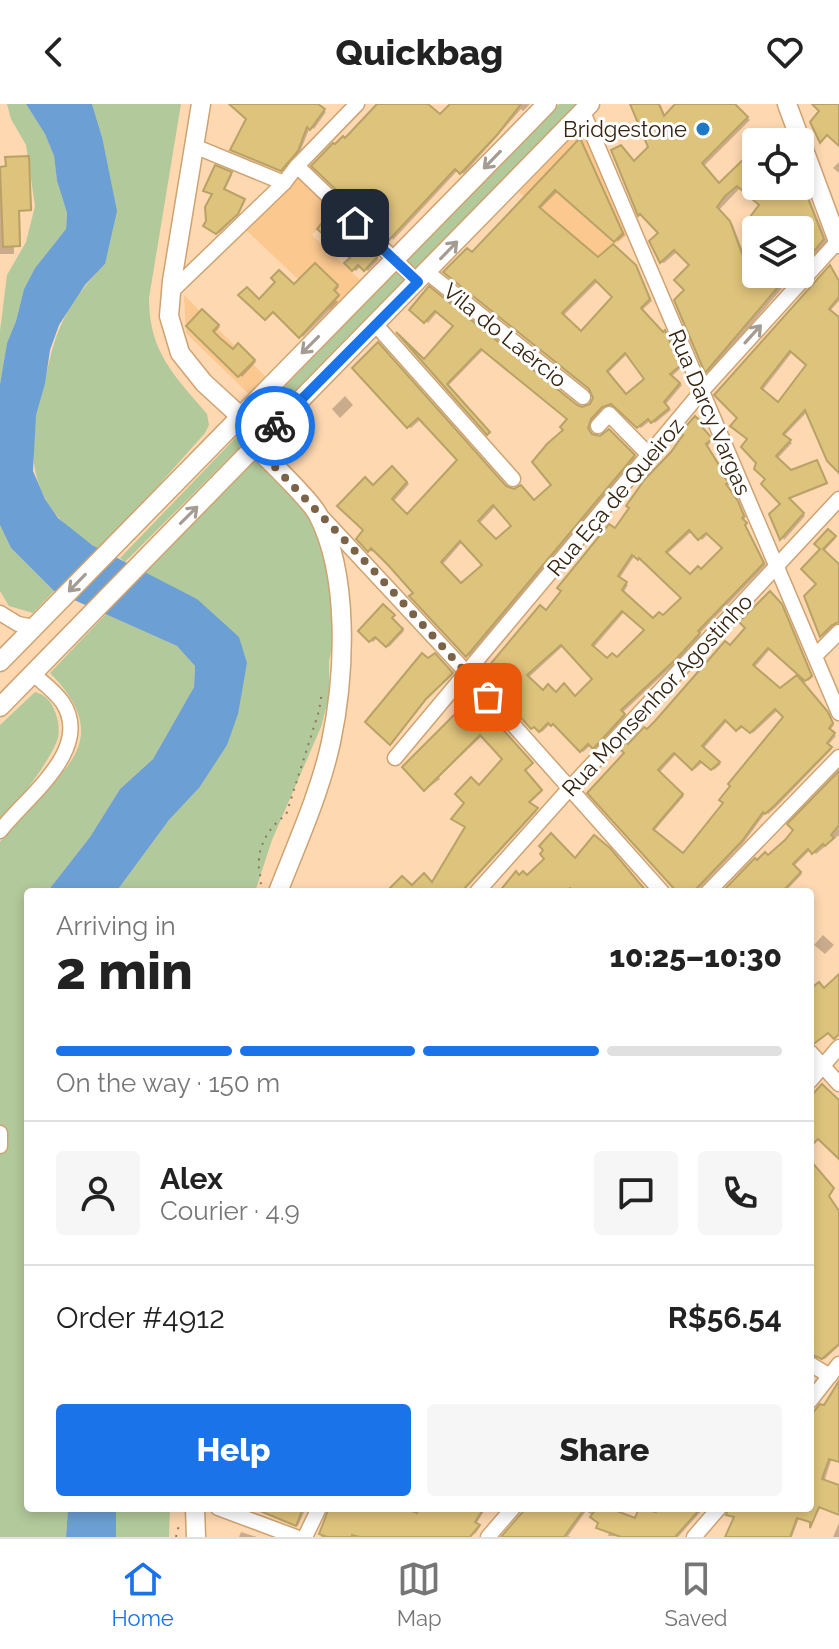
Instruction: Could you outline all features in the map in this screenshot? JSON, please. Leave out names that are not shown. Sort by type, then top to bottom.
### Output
[{"type":"main road","points":[[201,104],[169,316],[180,353],[204,383],[240,416]]},
{"type":"main road","points":[[0,662],[547,104]]},
{"type":"main road","points":[[787,104],[839,242]]},
{"type":"main road","points":[[0,707],[586,108]]},
{"type":"main road","points":[[255,446],[316,511],[331,550],[338,588],[339,677],[331,741],[279,888]]},
{"type":"main road","points":[[195,1512],[196,1537]]},
{"type":"street","points":[[171,292],[284,183],[357,104]]},
{"type":"street","name":"Rua Darcy Vargas","points":[[586,108],[701,392],[839,713]]},
{"type":"street","points":[[194,146],[284,183]]},
{"type":"street","name":"Vila do Laércio","points":[[297,166],[395,261],[422,277],[583,397]]},
{"type":"street","name":"Rua Eça de Queiroz","points":[[395,758],[701,392],[839,242]]},
{"type":"street","points":[[376,325],[513,479]]},
{"type":"street","points":[[598,426],[609,414],[650,456]]},
{"type":"street","name":"Rua Monsenhor Agostinho","points":[[481,888],[839,499]]},
{"type":"street","points":[[316,511],[468,674],[658,888]]},
{"type":"street","points":[[0,613],[18,624],[39,623]]},
{"type":"street","points":[[815,656],[839,632]]},
{"type":"street","points":[[0,831],[60,761],[71,742],[71,724],[62,702],[32,673]]},
{"type":"street","points":[[712,888],[839,757]]},
{"type":"street","points":[[814,1076],[839,1047]]},
{"type":"street","points":[[814,1056],[839,1084]]},
{"type":"street","points":[[0,1133],[0,1146]]},
{"type":"street","points":[[814,1396],[839,1364]]},
{"type":"street","points":[[814,1366],[830,1376]]},
{"type":"street","points":[[229,1512],[296,1537]]},
{"type":"street","points":[[305,1537],[317,1512]]},
{"type":"street","points":[[488,1537],[510,1512]]},
{"type":"street","points":[[694,1537],[716,1512]]},
{"type":"path","points":[[260,888],[263,881],[258,860],[273,823],[286,815],[319,711],[323,683]]},
{"type":"path","points":[[176,1537],[180,1521]]},
{"type":"shaded area","points":[[584,124],[627,235],[598,259],[519,192]]},
{"type":"shaded area","points":[[297,178],[334,212],[312,235],[362,282],[333,312],[246,230]]},
{"type":"shaded area","points":[[184,295],[268,379],[251,396],[186,333]]},
{"type":"green space","points":[[7,104],[26,104],[45,134],[54,156],[57,181],[67,213],[66,229],[35,268],[24,289],[7,343],[0,384],[0,331],[7,275],[26,242],[35,206],[26,145],[11,119]]},
{"type":"green space","points":[[92,104],[181,104],[149,298],[150,317],[153,333],[166,362],[207,414],[209,425],[101,550],[66,525],[53,511],[37,479],[33,440],[36,414],[58,331],[81,292],[105,264],[102,137]]},
{"type":"green space","points":[[559,104],[576,104],[415,272],[405,263]]},
{"type":"green space","points":[[397,270],[407,280],[125,562],[120,558]]},
{"type":"green space","points":[[260,455],[303,503],[328,550],[336,629],[329,661],[329,697],[321,727],[272,840],[256,888],[119,888],[169,820],[199,788],[197,599],[144,574]]},
{"type":"green space","points":[[0,525],[11,548],[54,591],[33,613],[9,606],[0,591]]},
{"type":"green space","points":[[106,614],[177,646],[195,666],[194,687],[153,759],[120,789],[90,837],[50,888],[24,888],[24,1512],[68,1512],[66,1537],[0,1537],[0,842],[70,763],[79,744],[81,723],[72,700],[50,673]]},
{"type":"green space","points":[[35,692],[46,697],[53,707],[58,722],[58,738],[41,770],[0,822],[0,725]]},
{"type":"green space","points":[[116,1512],[170,1512],[169,1537],[116,1537]]},
{"type":"water","points":[[26,104],[92,104],[117,211],[105,264],[85,285],[59,325],[50,350],[36,415],[33,471],[45,499],[58,518],[92,545],[197,599],[239,637],[247,663],[238,714],[227,745],[199,788],[169,820],[119,888],[50,888],[90,837],[120,789],[153,759],[194,687],[195,666],[177,646],[54,591],[11,548],[0,525],[0,384],[7,343],[24,289],[35,268],[66,229],[67,213],[57,181],[54,156],[45,134]]},
{"type":"water","points":[[68,1512],[116,1512],[116,1537],[66,1537]]},
{"type":"building","points":[[229,104],[318,104],[325,109],[310,130],[307,127],[298,151],[281,171],[230,150],[246,119]]},
{"type":"building","points":[[377,104],[428,104],[440,114],[450,104],[521,104],[460,174],[455,169],[389,240],[311,166],[333,143],[343,136],[345,138]]},
{"type":"building","points":[[630,104],[659,104],[664,116],[675,104],[735,104],[748,117],[702,163],[719,183],[742,161],[742,190],[737,186],[717,207],[730,221],[742,253],[742,288],[777,288],[705,373],[674,300],[684,290],[674,280],[689,265],[674,250],[660,263],[649,241],[658,233],[640,214],[638,216],[611,150],[621,145],[634,161],[648,147]]},
{"type":"building","points":[[812,104],[839,104],[839,146],[827,135],[820,143],[810,122],[819,111]]},
{"type":"building","points":[[580,138],[623,233],[614,242],[555,190],[539,207],[598,257],[613,244],[636,265],[650,299],[641,308],[663,332],[665,330],[680,366],[670,374],[680,383],[664,402],[669,408],[651,423],[648,419],[637,428],[611,404],[602,407],[591,419],[588,428],[592,434],[600,436],[609,429],[635,455],[466,657],[409,596],[413,593],[388,565],[371,548],[368,552],[356,539],[363,530],[337,506],[365,477],[373,485],[392,466],[407,482],[392,499],[407,514],[457,460],[418,418],[407,428],[352,368],[378,342],[506,486],[514,489],[521,485],[534,500],[551,485],[532,462],[563,430],[560,427],[567,419],[481,349],[447,384],[490,432],[487,435],[396,332],[424,359],[453,326],[435,311],[424,323],[409,310],[429,286],[577,405],[590,404],[593,398],[589,389],[443,272],[467,248],[472,252]],"holes":[[[595,280],[612,297],[581,331],[562,313]],[[625,353],[644,379],[626,394],[607,371]],[[493,505],[511,526],[496,539],[478,521]],[[460,541],[482,565],[461,583],[441,562]]]},
{"type":"building","points":[[29,156],[31,210],[19,211],[20,246],[3,247],[0,167],[6,166],[5,157]]},
{"type":"building","points":[[215,165],[232,172],[224,189],[245,199],[238,214],[216,234],[203,226],[206,221],[205,207],[212,194],[203,191]]},
{"type":"building","points":[[753,200],[809,200],[824,239],[814,251],[814,216],[751,216],[759,205]]},
{"type":"building","points":[[331,212],[377,257],[364,271],[358,265],[352,271],[344,263],[350,258],[317,229]]},
{"type":"building","points":[[315,263],[338,285],[334,290],[339,295],[299,338],[273,312],[265,320],[238,295],[247,287],[259,299],[275,282],[271,278],[279,270],[294,284]]},
{"type":"building","points":[[830,265],[839,281],[839,297],[829,309],[839,317],[839,473],[827,461],[805,410],[783,434],[791,440],[776,456],[791,470],[817,460],[827,483],[789,498],[804,513],[780,540],[769,514],[780,504],[761,484],[765,479],[754,469],[756,463],[741,447],[747,439],[730,426],[737,418],[714,395],[809,288],[814,288],[814,283]],"holes":[[[790,351],[806,365],[778,402],[761,388]]]},
{"type":"building","points":[[202,309],[219,325],[213,331],[220,338],[233,349],[238,343],[255,360],[238,377],[186,326]]},
{"type":"building","points":[[695,416],[704,424],[702,427],[712,439],[706,444],[722,470],[719,472],[729,482],[726,484],[738,501],[744,516],[742,518],[764,563],[698,631],[700,633],[677,658],[621,710],[625,714],[593,749],[588,744],[580,752],[553,724],[548,723],[539,732],[534,727],[531,729],[482,674],[540,605],[546,610],[561,591],[557,588],[609,524],[615,528],[645,479],[683,435],[680,433]],"holes":[[[689,530],[698,540],[706,533],[722,548],[701,569],[698,566],[690,574],[666,552]],[[632,555],[681,598],[663,615],[659,612],[653,618],[622,590],[627,582],[618,576]],[[622,611],[644,630],[617,657],[612,653],[607,658],[592,645]],[[561,645],[592,679],[575,696],[564,683],[556,692],[548,684],[543,690],[527,675]]]},
{"type":"building","points":[[828,529],[836,536],[823,549],[839,564],[839,622],[820,637],[804,596],[816,584],[801,569],[820,549],[814,544]]},
{"type":"building","points":[[770,591],[782,604],[812,676],[805,681],[768,648],[753,665],[780,688],[797,675],[828,712],[833,723],[829,728],[835,733],[827,743],[832,747],[774,806],[765,814],[763,812],[742,841],[697,888],[673,888],[587,793],[624,753],[620,749],[626,742],[628,744],[644,727],[647,729],[725,641],[730,645],[745,628],[739,622]],"holes":[[[775,709],[783,717],[728,784],[730,786],[719,800],[723,803],[683,853],[653,829],[683,794],[658,770],[674,753],[692,770],[700,761],[711,770],[720,762],[702,746],[725,720],[736,731],[741,726],[750,733]]]},
{"type":"building","points":[[383,604],[395,615],[392,618],[403,629],[386,647],[375,637],[369,642],[358,631]]},
{"type":"building","points":[[422,653],[428,658],[435,653],[453,673],[426,699],[390,745],[365,722]]},
{"type":"building","points":[[471,694],[533,763],[525,770],[542,790],[529,802],[538,808],[465,888],[390,888],[402,876],[412,885],[424,873],[432,882],[465,827],[451,819],[464,803],[455,794],[471,777],[479,785],[502,759],[480,735],[424,791],[402,767],[458,711],[456,708]]},
{"type":"building","points":[[839,771],[839,825],[831,835],[834,838],[812,854],[808,849],[793,864],[801,872],[786,888],[726,888],[755,858],[757,860],[765,852],[768,855],[785,840],[793,830],[787,824]]},
{"type":"building","points":[[551,833],[575,858],[594,835],[610,848],[644,888],[502,888],[516,871],[519,875],[523,871],[527,875],[544,859],[539,846]]},
{"type":"building","points":[[839,974],[839,1034],[834,1039],[828,1033],[815,1043],[814,986],[819,982],[824,988]]},
{"type":"building","points":[[822,1084],[839,1100],[839,1159],[818,1139],[814,1143],[814,1093]]},
{"type":"building","points":[[814,1165],[834,1188],[829,1196],[839,1211],[839,1344],[822,1359],[814,1356]]},
{"type":"building","points":[[839,1381],[839,1462],[829,1459],[822,1479],[839,1485],[839,1515],[819,1507],[810,1528],[810,1522],[797,1518],[790,1537],[725,1537],[734,1517],[726,1515],[727,1512],[814,1512],[814,1411],[820,1404],[824,1405]]},
{"type":"building","points":[[263,1512],[301,1512],[296,1526]]},
{"type":"building","points":[[327,1512],[481,1512],[475,1522],[480,1525],[470,1537],[327,1537],[319,1534]]},
{"type":"building","points":[[523,1512],[582,1512],[564,1537],[501,1537]]},
{"type":"building","points":[[594,1512],[619,1512],[635,1518],[637,1512],[697,1512],[675,1537],[621,1537],[596,1528],[598,1523],[590,1517]]},
{"type":"way so far","points":[[275,426],[255,446],[488,697]]},
{"type":"place","name":"Bridgestone","points":[[703,129]]},
{"type":"route","points":[[275,426],[418,282],[355,223]]}]
